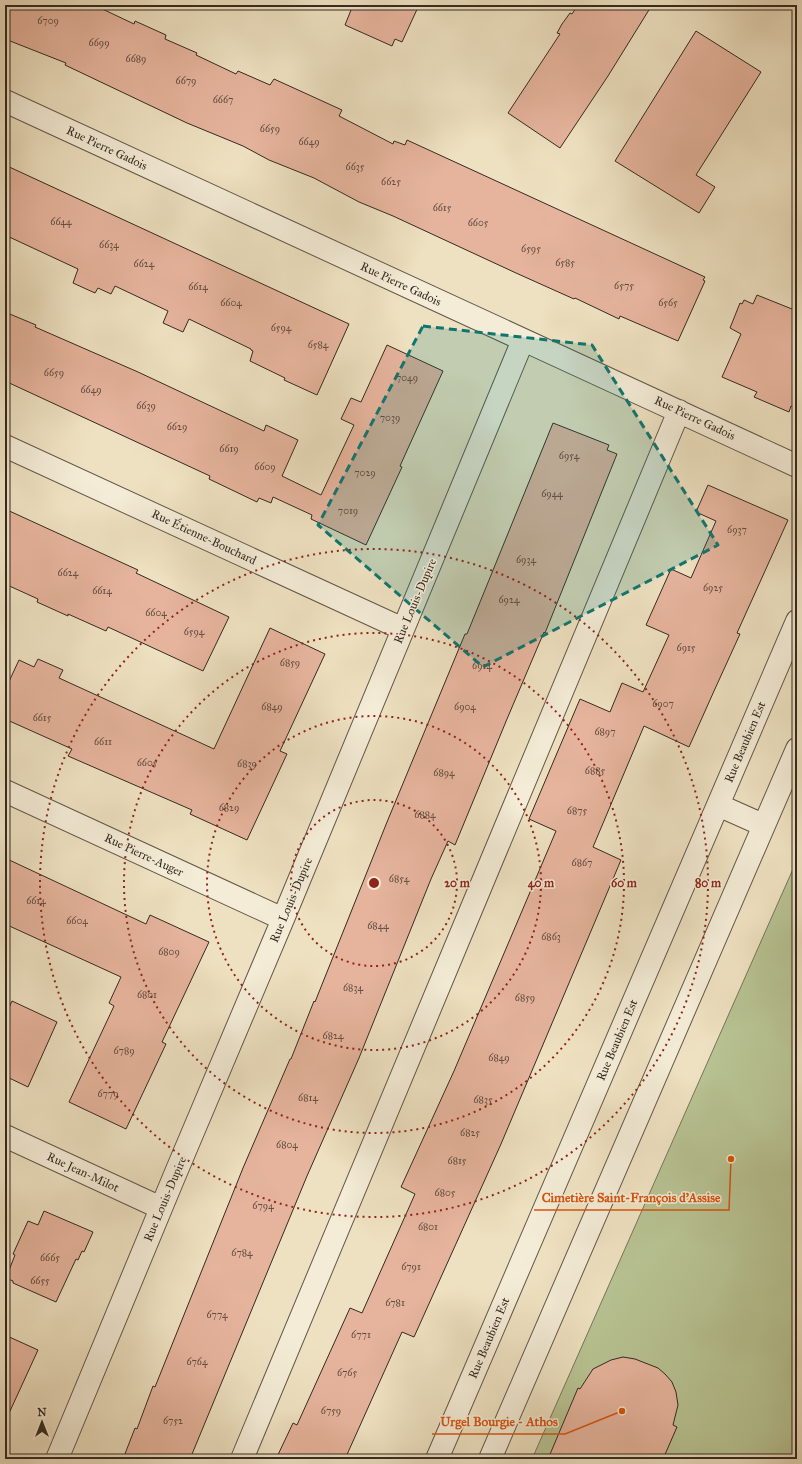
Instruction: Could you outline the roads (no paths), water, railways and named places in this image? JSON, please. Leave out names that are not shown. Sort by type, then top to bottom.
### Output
[{"type":"street","name":"Rue Pierre Gadois","points":[[5,101],[797,466]]},
{"type":"street","name":"Rue Louis-Dupire","points":[[57,1459],[523,340]]},
{"type":"street","points":[[242,1459],[679,411]]},
{"type":"street","name":"Rue Étienne-Bouchard","points":[[5,446],[403,629]]},
{"type":"street","name":"Rue Beaubien Est","points":[[437,1459],[797,621]]},
{"type":"street","points":[[490,1459],[797,749]]},
{"type":"street","name":"Rue Pierre-Auger","points":[[5,790],[283,919]]},
{"type":"street","points":[[718,805],[763,825]]},
{"type":"street","name":"Rue Jean-Milot","points":[[5,1136],[161,1208]]},
{"type":"place","name":"Cimetière Saint-François d'Assise","points":[[731,1159]]},
{"type":"place","name":"Urgel Bourgie - Athos","points":[[622,1411]]}]
